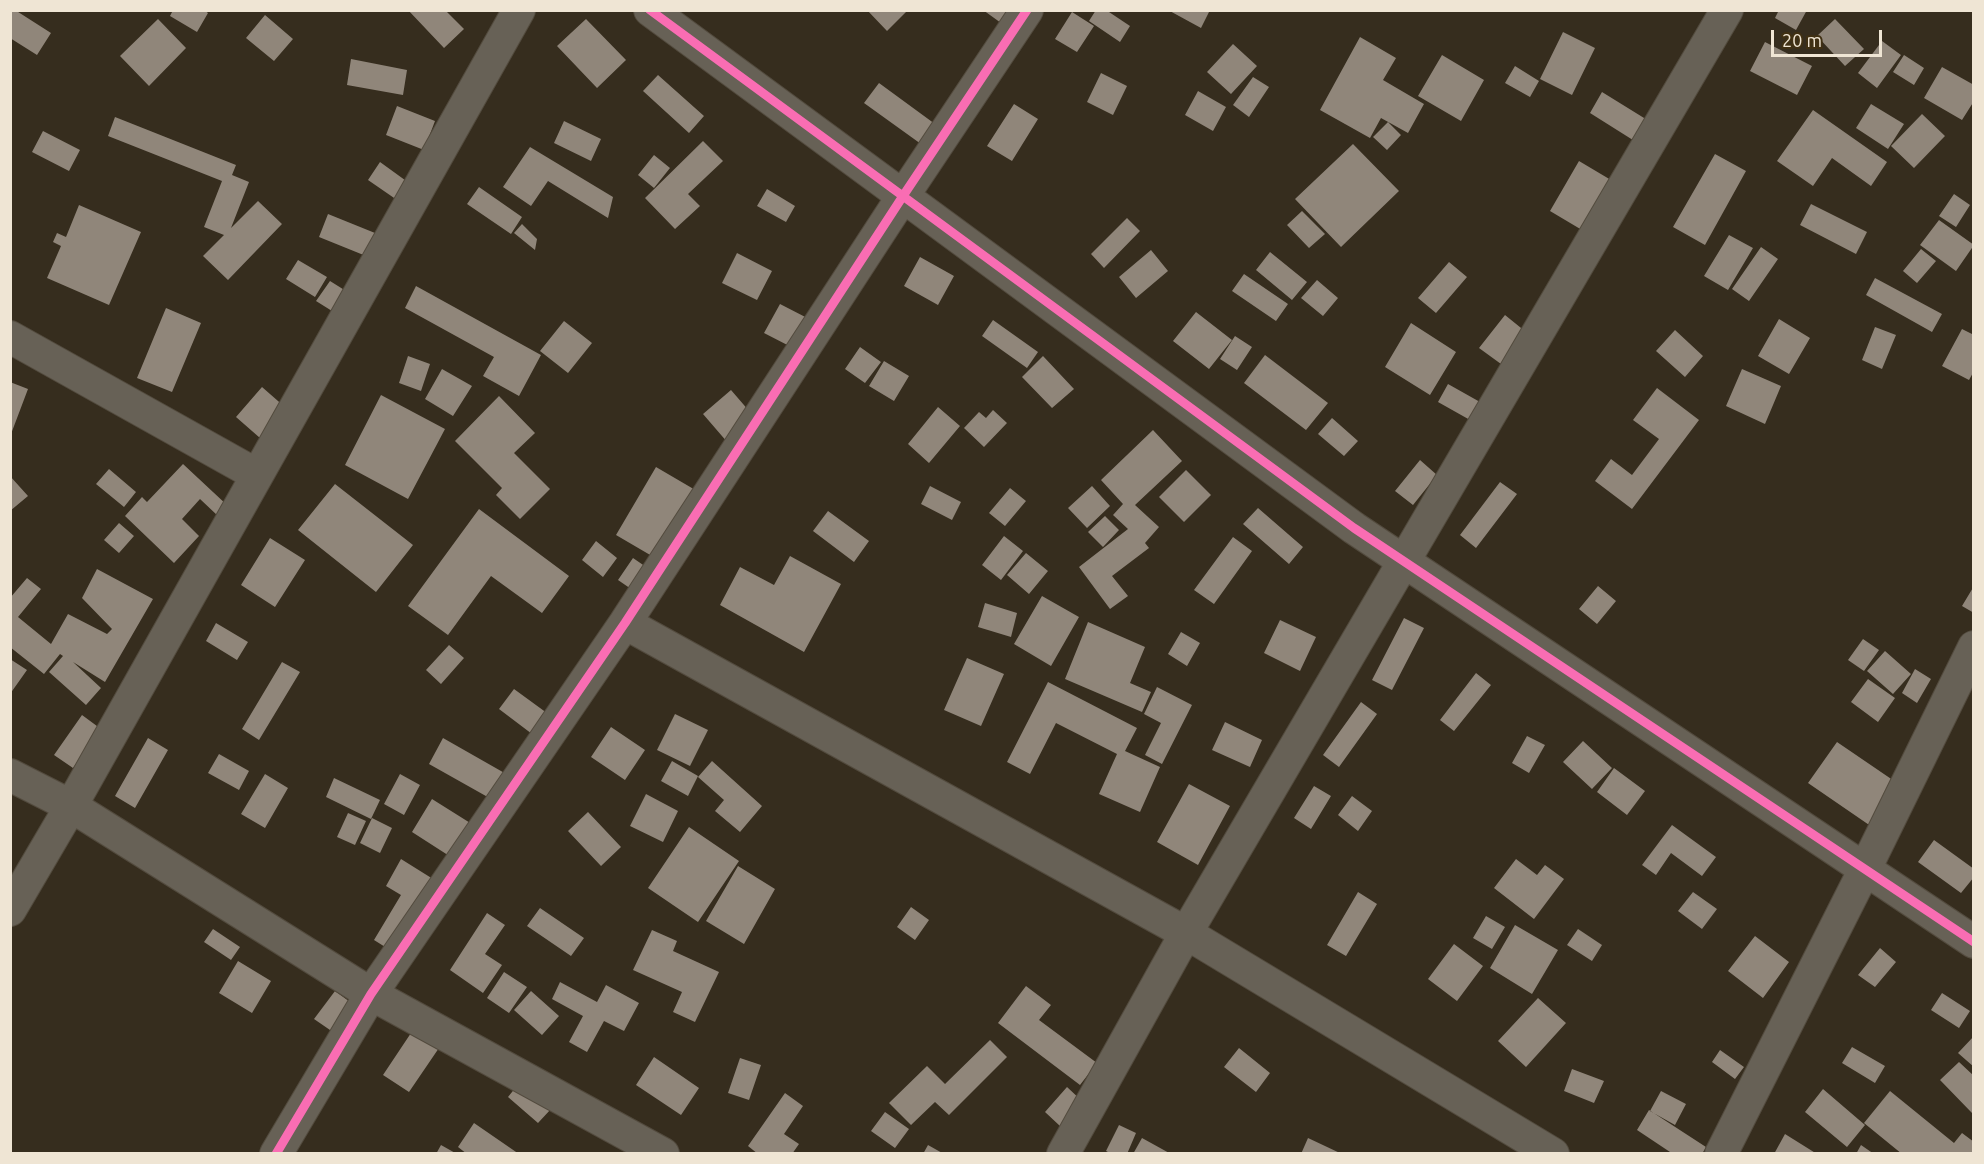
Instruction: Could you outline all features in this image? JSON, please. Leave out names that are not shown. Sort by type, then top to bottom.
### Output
[{"type":"street","points":[[10,910],[71,806],[519,10]]},
{"type":"street","points":[[650,10],[1354,528],[1974,942]]},
{"type":"street","points":[[276,1154],[371,994],[625,623],[1027,10]]},
{"type":"street","points":[[1063,1154],[1186,933],[1727,10]]},
{"type":"street","points":[[10,337],[257,475]]},
{"type":"street","points":[[625,623],[1186,933],[1552,1154]]},
{"type":"street","points":[[1721,1154],[1974,647]]},
{"type":"street","points":[[10,775],[71,806],[371,994],[663,1154]]},
{"type":"building","points":[[10,10],[15,10],[51,33],[37,55],[10,38]]},
{"type":"building","points":[[173,10],[204,10],[208,13],[197,32],[170,16]]},
{"type":"building","points":[[408,10],[449,10],[447,12],[464,29],[444,48]]},
{"type":"building","points":[[867,10],[905,10],[906,12],[887,31]]},
{"type":"building","points":[[983,10],[1020,10],[1008,28]]},
{"type":"building","points":[[1096,10],[1106,10],[1130,26],[1120,42],[1089,21]]},
{"type":"building","points":[[1168,10],[1210,10],[1201,28]]},
{"type":"building","points":[[1779,10],[1807,10],[1796,30],[1775,18]]},
{"type":"building","points":[[1072,12],[1094,26],[1077,52],[1055,39]]},
{"type":"building","points":[[265,15],[293,39],[274,61],[246,38]]},
{"type":"building","points":[[158,19],[186,48],[149,86],[120,56]]},
{"type":"building","points":[[586,19],[626,60],[597,88],[557,46]]},
{"type":"building","points":[[1835,19],[1864,49],[1845,66],[1817,36]]},
{"type":"building","points":[[1563,32],[1595,48],[1572,95],[1540,79]]},
{"type":"building","points":[[1360,37],[1396,58],[1383,80],[1424,104],[1408,133],[1381,118],[1370,138],[1320,110]]},
{"type":"building","points":[[1882,41],[1901,55],[1877,88],[1858,73]]},
{"type":"building","points":[[1765,42],[1812,66],[1797,95],[1750,71]]},
{"type":"building","points":[[1233,44],[1257,66],[1231,94],[1207,72]]},
{"type":"building","points":[[1442,55],[1484,80],[1461,121],[1418,96]]},
{"type":"building","points":[[1904,55],[1924,68],[1914,85],[1893,72]]},
{"type":"building","points":[[351,59],[407,70],[403,95],[347,85]]},
{"type":"building","points":[[1515,66],[1539,81],[1530,97],[1505,83]]},
{"type":"building","points":[[1942,67],[1974,85],[1974,101],[1962,120],[1924,98]]},
{"type":"building","points":[[1101,73],[1127,86],[1113,115],[1087,102]]},
{"type":"building","points":[[658,75],[704,116],[689,133],[643,91]]},
{"type":"building","points":[[1253,77],[1269,87],[1249,117],[1233,105]]},
{"type":"building","points":[[879,83],[935,124],[921,144],[864,103]]},
{"type":"building","points":[[1198,91],[1226,107],[1213,131],[1185,115]]},
{"type":"building","points":[[1602,92],[1657,126],[1644,147],[1590,113]]},
{"type":"building","points":[[1014,104],[1038,119],[1012,161],[987,146]]},
{"type":"building","points":[[1871,104],[1904,124],[1888,149],[1856,128]]},
{"type":"building","points":[[397,106],[435,121],[424,150],[386,135]]},
{"type":"building","points":[[1813,110],[1887,162],[1871,186],[1832,158],[1813,186],[1777,161]]},
{"type":"building","points":[[1922,114],[1945,136],[1914,168],[1891,146]]},
{"type":"building","points":[[115,117],[236,165],[232,175],[249,182],[231,228],[258,201],[282,224],[228,280],[203,256],[224,235],[204,227],[222,181],[108,136]]},
{"type":"building","points":[[564,121],[601,139],[591,161],[554,143]]},
{"type":"building","points":[[1388,122],[1401,135],[1387,150],[1373,137]]},
{"type":"building","points":[[43,131],[80,150],[69,171],[32,152]]},
{"type":"building","points":[[703,141],[723,161],[688,194],[700,206],[675,229],[645,198]]},
{"type":"building","points":[[1353,144],[1399,191],[1341,247],[1295,199]]},
{"type":"building","points":[[530,147],[613,197],[608,218],[548,181],[531,206],[503,187]]},
{"type":"building","points":[[1715,154],[1746,171],[1705,245],[1673,227]]},
{"type":"building","points":[[654,155],[670,168],[654,188],[638,175]]},
{"type":"building","points":[[1579,161],[1616,183],[1587,233],[1550,211]]},
{"type":"building","points":[[380,162],[409,183],[397,200],[368,180]]},
{"type":"building","points":[[479,187],[522,217],[511,234],[467,204]]},
{"type":"building","points":[[767,189],[795,206],[786,222],[757,206]]},
{"type":"building","points":[[1954,194],[1970,205],[1956,227],[1939,216]]},
{"type":"building","points":[[1811,204],[1867,232],[1856,254],[1800,225]]},
{"type":"building","points":[[79,205],[141,232],[109,305],[47,278],[61,246],[53,242],[57,233],[66,237]]},
{"type":"building","points":[[1302,211],[1325,234],[1309,248],[1287,225]]},
{"type":"building","points":[[328,214],[375,233],[366,256],[319,237]]},
{"type":"building","points":[[1127,218],[1140,231],[1104,268],[1091,254]]},
{"type":"building","points":[[1939,220],[1974,245],[1956,271],[1920,245]]},
{"type":"building","points":[[522,224],[537,239],[535,250],[514,233]]},
{"type":"building","points":[[1729,235],[1753,248],[1728,290],[1704,276]]},
{"type":"building","points":[[1761,247],[1778,259],[1749,301],[1732,289]]},
{"type":"building","points":[[1921,249],[1936,261],[1917,283],[1903,271]]},
{"type":"building","points":[[1151,250],[1168,271],[1136,298],[1119,277]]},
{"type":"building","points":[[1270,252],[1307,282],[1292,300],[1256,270]]},
{"type":"building","points":[[737,253],[772,271],[757,300],[722,283]]},
{"type":"building","points":[[920,257],[954,276],[938,305],[904,286]]},
{"type":"building","points":[[298,260],[327,277],[315,297],[286,279]]},
{"type":"building","points":[[1449,262],[1467,277],[1436,313],[1418,298]]},
{"type":"building","points":[[1244,274],[1288,304],[1276,321],[1232,291]]},
{"type":"building","points":[[1875,278],[1942,314],[1932,332],[1866,295]]},
{"type":"building","points":[[1317,280],[1338,298],[1323,316],[1301,298]]},
{"type":"building","points":[[330,281],[346,291],[332,311],[316,301]]},
{"type":"building","points":[[416,286],[541,355],[519,396],[483,376],[494,357],[405,308]]},
{"type":"building","points":[[780,304],[815,322],[799,351],[764,333]]},
{"type":"building","points":[[166,308],[201,323],[172,392],[137,378]]},
{"type":"building","points":[[1196,312],[1232,340],[1209,369],[1173,341]]},
{"type":"building","points":[[1505,315],[1526,332],[1501,364],[1479,348]]},
{"type":"building","points":[[1779,319],[1810,338],[1789,374],[1758,356]]},
{"type":"building","points":[[993,320],[1038,352],[1027,368],[982,336]]},
{"type":"building","points":[[564,321],[592,343],[568,373],[540,351]]},
{"type":"building","points":[[1411,323],[1456,352],[1430,395],[1385,367]]},
{"type":"building","points":[[1875,327],[1896,335],[1882,369],[1862,360]]},
{"type":"building","points":[[1962,329],[1974,335],[1974,371],[1969,380],[1942,366]]},
{"type":"building","points":[[1675,330],[1703,356],[1685,377],[1656,351]]},
{"type":"building","points":[[1235,336],[1252,347],[1237,370],[1220,359]]},
{"type":"building","points":[[860,347],[881,362],[865,383],[845,369]]},
{"type":"building","points":[[1265,355],[1328,403],[1306,430],[1244,383]]},
{"type":"building","points":[[408,356],[430,364],[421,391],[399,383]]},
{"type":"building","points":[[1043,356],[1074,389],[1052,408],[1022,377]]},
{"type":"building","points":[[884,361],[909,376],[894,401],[869,386]]},
{"type":"building","points":[[442,369],[472,386],[453,416],[425,399]]},
{"type":"building","points":[[1742,369],[1781,386],[1765,424],[1726,406]]},
{"type":"building","points":[[10,382],[28,389],[11,434],[10,434]]},
{"type":"building","points":[[1448,384],[1480,402],[1470,420],[1438,402]]},
{"type":"building","points":[[262,387],[286,408],[260,438],[236,417]]},
{"type":"building","points":[[1657,388],[1699,420],[1632,509],[1595,481],[1611,459],[1632,475],[1659,439],[1633,420]]},
{"type":"building","points":[[731,390],[756,419],[728,443],[703,414]]},
{"type":"building","points":[[381,395],[445,429],[408,499],[345,465]]},
{"type":"building","points":[[499,396],[535,433],[514,453],[550,489],[520,519],[496,495],[502,488],[455,441]]},
{"type":"building","points":[[938,407],[960,426],[929,463],[908,444]]},
{"type":"building","points":[[993,410],[1007,423],[984,447],[964,428],[979,412],[986,418]]},
{"type":"building","points":[[1332,418],[1358,441],[1344,456],[1318,434]]},
{"type":"building","points":[[1153,430],[1182,461],[1135,505],[1159,527],[1145,543],[1149,548],[1112,576],[1128,596],[1110,609],[1079,567],[1128,529],[1113,515],[1123,504],[1101,480]]},
{"type":"building","points":[[1420,460],[1437,475],[1413,505],[1395,491]]},
{"type":"building","points":[[183,464],[228,506],[218,516],[200,499],[182,519],[199,536],[174,563],[125,516],[142,497],[147,502]]},
{"type":"building","points":[[656,467],[697,491],[657,559],[616,535]]},
{"type":"building","points":[[109,469],[136,492],[124,507],[96,484]]},
{"type":"building","points":[[1186,470],[1211,495],[1184,522],[1159,497]]},
{"type":"building","points":[[10,476],[28,496],[10,511]]},
{"type":"building","points":[[1500,482],[1517,494],[1476,548],[1460,535]]},
{"type":"building","points":[[335,484],[413,545],[376,592],[298,530]]},
{"type":"building","points":[[930,486],[961,502],[952,520],[921,504]]},
{"type":"building","points":[[1092,486],[1110,506],[1087,528],[1068,508]]},
{"type":"building","points":[[1010,488],[1026,501],[1005,526],[989,513]]},
{"type":"building","points":[[1258,508],[1303,547],[1289,564],[1243,524]]},
{"type":"building","points":[[479,509],[569,576],[542,613],[491,576],[448,635],[408,606]]},
{"type":"building","points":[[828,511],[869,541],[854,562],[813,531]]},
{"type":"building","points":[[1105,516],[1119,530],[1103,547],[1088,532]]},
{"type":"building","points":[[119,523],[134,536],[119,553],[104,540]]},
{"type":"building","points":[[1004,536],[1023,551],[1001,580],[982,565]]},
{"type":"building","points":[[1233,537],[1252,551],[1214,604],[1194,590]]},
{"type":"building","points":[[270,538],[305,560],[275,607],[241,585]]},
{"type":"building","points":[[596,541],[617,558],[603,577],[582,560]]},
{"type":"building","points":[[1026,553],[1048,571],[1029,594],[1007,575]]},
{"type":"building","points":[[790,556],[841,584],[804,652],[720,605],[740,567],[774,585]]},
{"type":"building","points":[[633,558],[649,569],[634,591],[618,580]]},
{"type":"building","points":[[97,569],[153,599],[105,682],[73,662],[101,688],[86,705],[49,672],[63,656],[60,654],[44,674],[10,647],[10,598],[27,578],[41,589],[18,617],[51,644],[68,614],[107,634],[112,629],[82,598]]},
{"type":"building","points":[[1598,586],[1616,601],[1597,624],[1579,609]]},
{"type":"building","points":[[1974,586],[1974,613],[1962,606]]},
{"type":"building","points":[[1042,596],[1079,617],[1051,666],[1014,644]]},
{"type":"building","points":[[985,603],[1017,613],[1011,637],[978,627]]},
{"type":"building","points":[[1404,618],[1424,628],[1392,690],[1372,680]]},
{"type":"building","points":[[1280,620],[1316,637],[1300,671],[1264,653]]},
{"type":"building","points":[[1088,622],[1145,647],[1130,683],[1151,692],[1142,712],[1065,679]]},
{"type":"building","points":[[216,623],[248,642],[237,660],[206,641]]},
{"type":"building","points":[[1181,632],[1200,643],[1187,666],[1168,654]]},
{"type":"building","points":[[1863,639],[1879,650],[1864,671],[1848,660]]},
{"type":"building","points":[[449,645],[464,658],[441,684],[426,670]]},
{"type":"building","points":[[1885,651],[1911,674],[1893,694],[1867,671]]},
{"type":"building","points":[[967,658],[1004,674],[981,726],[944,710]]},
{"type":"building","points":[[10,659],[27,670],[10,694]]},
{"type":"building","points":[[282,662],[300,672],[259,740],[242,729]]},
{"type":"building","points":[[1915,669],[1931,679],[1917,703],[1902,693]]},
{"type":"building","points":[[1476,673],[1491,685],[1454,731],[1440,720]]},
{"type":"building","points":[[1868,679],[1895,698],[1878,722],[1851,702]]},
{"type":"building","points":[[1048,682],[1137,728],[1125,751],[1160,767],[1140,812],[1099,794],[1117,754],[1056,723],[1030,774],[1007,762]]},
{"type":"building","points":[[1157,687],[1192,705],[1162,764],[1145,755],[1161,723],[1144,714]]},
{"type":"building","points":[[514,689],[551,716],[536,737],[499,709]]},
{"type":"building","points":[[1361,702],[1377,714],[1339,767],[1323,755]]},
{"type":"building","points":[[675,714],[708,730],[690,766],[657,750]]},
{"type":"building","points":[[82,715],[101,729],[73,768],[54,755]]},
{"type":"building","points":[[1225,722],[1262,740],[1250,767],[1212,750]]},
{"type":"building","points":[[611,727],[645,750],[625,780],[591,757]]},
{"type":"building","points":[[1527,736],[1545,745],[1529,773],[1512,763]]},
{"type":"building","points":[[148,738],[168,750],[135,808],[115,796]]},
{"type":"building","points":[[443,738],[508,775],[493,800],[429,764]]},
{"type":"building","points":[[1583,741],[1612,768],[1592,789],[1563,762]]},
{"type":"building","points":[[1837,742],[1903,787],[1875,829],[1808,783]]},
{"type":"building","points":[[219,754],[249,771],[239,790],[208,773]]},
{"type":"building","points":[[672,761],[698,776],[688,796],[661,781]]},
{"type":"building","points":[[712,761],[762,806],[740,832],[715,811],[724,800],[698,777]]},
{"type":"building","points":[[1614,768],[1645,791],[1627,815],[1597,792]]},
{"type":"building","points":[[265,774],[288,788],[265,828],[241,814]]},
{"type":"building","points":[[400,774],[420,785],[404,815],[384,804]]},
{"type":"building","points":[[334,778],[380,800],[371,819],[326,797]]},
{"type":"building","points":[[1189,784],[1230,806],[1198,865],[1157,842]]},
{"type":"building","points":[[1314,786],[1331,796],[1311,829],[1294,818]]},
{"type":"building","points":[[646,794],[678,811],[663,842],[630,826]]},
{"type":"building","points":[[1352,796],[1372,811],[1358,831],[1338,815]]},
{"type":"building","points":[[432,799],[475,826],[454,859],[412,832]]},
{"type":"building","points":[[588,812],[621,847],[601,866],[568,831]]},
{"type":"building","points":[[348,813],[366,821],[355,845],[337,837]]},
{"type":"building","points":[[372,818],[392,828],[380,853],[360,843]]},
{"type":"building","points":[[1672,825],[1716,857],[1702,876],[1671,853],[1656,875],[1642,865]]},
{"type":"building","points":[[689,827],[739,861],[698,922],[648,888]]},
{"type":"building","points":[[1934,840],[1974,869],[1974,877],[1961,893],[1918,862]]},
{"type":"building","points":[[401,859],[441,884],[398,955],[374,940],[401,895],[386,886]]},
{"type":"building","points":[[1516,859],[1537,875],[1545,865],[1564,879],[1534,919],[1494,888]]},
{"type":"building","points":[[738,866],[775,889],[744,944],[706,921]]},
{"type":"building","points":[[1358,892],[1377,904],[1346,956],[1327,945]]},
{"type":"building","points":[[1693,892],[1717,909],[1702,929],[1678,911]]},
{"type":"building","points":[[911,907],[929,920],[915,940],[897,927]]},
{"type":"building","points":[[540,908],[584,938],[571,956],[527,926]]},
{"type":"building","points":[[487,913],[505,925],[485,954],[502,965],[483,993],[450,970]]},
{"type":"building","points":[[1486,916],[1505,927],[1492,949],[1473,938]]},
{"type":"building","points":[[1515,925],[1558,950],[1532,994],[1490,968]]},
{"type":"building","points":[[213,929],[240,947],[231,960],[204,942]]},
{"type":"building","points":[[1578,929],[1602,945],[1592,961],[1567,945]]},
{"type":"building","points":[[652,930],[677,941],[673,951],[719,972],[695,1022],[673,1012],[682,992],[633,970]]},
{"type":"building","points":[[1755,936],[1789,962],[1763,998],[1728,971]]},
{"type":"building","points":[[1454,944],[1483,966],[1457,1001],[1428,979]]},
{"type":"building","points":[[1880,948],[1896,962],[1875,987],[1858,975]]},
{"type":"building","points":[[238,961],[271,981],[252,1013],[219,993]]},
{"type":"building","points":[[504,972],[527,987],[509,1013],[487,998]]},
{"type":"building","points":[[560,982],[597,1002],[606,985],[639,1003],[624,1031],[604,1021],[587,1052],[569,1042],[583,1016],[552,999]]},
{"type":"building","points":[[1026,986],[1051,1005],[1039,1020],[1097,1063],[1080,1085],[998,1023]]},
{"type":"building","points":[[335,991],[365,1013],[346,1041],[314,1019]]},
{"type":"building","points":[[531,991],[559,1016],[542,1035],[514,1010]]},
{"type":"building","points":[[1942,993],[1970,1011],[1959,1028],[1931,1010]]},
{"type":"building","points":[[1538,998],[1566,1023],[1526,1067],[1498,1041]]},
{"type":"building","points":[[415,1027],[441,1045],[409,1092],[383,1075]]},
{"type":"building","points":[[1974,1036],[1974,1067],[1958,1053]]},
{"type":"building","points":[[990,1040],[1007,1057],[949,1115],[935,1102],[911,1125],[889,1103],[927,1066],[945,1084]]},
{"type":"building","points":[[1852,1047],[1885,1066],[1875,1083],[1842,1063]]},
{"type":"building","points":[[1239,1048],[1270,1073],[1256,1092],[1224,1067]]},
{"type":"building","points":[[1720,1050],[1744,1067],[1735,1079],[1712,1062]]},
{"type":"building","points":[[654,1057],[699,1088],[681,1115],[636,1085]]},
{"type":"building","points":[[740,1058],[761,1065],[749,1100],[728,1093]]},
{"type":"building","points":[[1959,1062],[1974,1076],[1974,1111],[1972,1113],[1940,1080]]},
{"type":"building","points":[[1572,1069],[1604,1081],[1594,1103],[1564,1091]]},
{"type":"building","points":[[520,1082],[551,1109],[538,1123],[508,1097]]},
{"type":"building","points":[[1067,1087],[1082,1101],[1060,1126],[1045,1112]]},
{"type":"building","points":[[1823,1089],[1865,1125],[1847,1147],[1805,1112]]},
{"type":"building","points":[[1661,1091],[1686,1104],[1675,1125],[1650,1111]]},
{"type":"building","points":[[1890,1091],[1954,1143],[1962,1133],[1974,1142],[1974,1154],[1902,1154],[1864,1123]]},
{"type":"building","points":[[785,1093],[803,1106],[784,1134],[799,1144],[792,1154],[758,1154],[748,1146]]},
{"type":"building","points":[[1649,1110],[1706,1147],[1702,1154],[1673,1154],[1637,1130]]},
{"type":"building","points":[[885,1112],[909,1129],[895,1148],[871,1131]]},
{"type":"building","points":[[474,1123],[519,1154],[467,1154],[458,1147]]},
{"type":"building","points":[[1119,1125],[1136,1133],[1127,1154],[1112,1154],[1106,1151]]},
{"type":"building","points":[[1785,1134],[1817,1154],[1774,1154]]},
{"type":"building","points":[[1142,1138],[1171,1154],[1133,1154]]},
{"type":"building","points":[[1308,1138],[1342,1154],[1301,1154]]},
{"type":"building","points":[[441,1145],[457,1154],[436,1154]]},
{"type":"building","points":[[928,1145],[944,1154],[923,1154]]},
{"type":"building","points":[[1861,1145],[1874,1154],[1856,1154]]},
{"type":"cycle path","points":[[650,10],[1354,528],[1974,942]]},
{"type":"cycle path","points":[[276,1154],[371,994],[625,623],[1027,10]]}]
